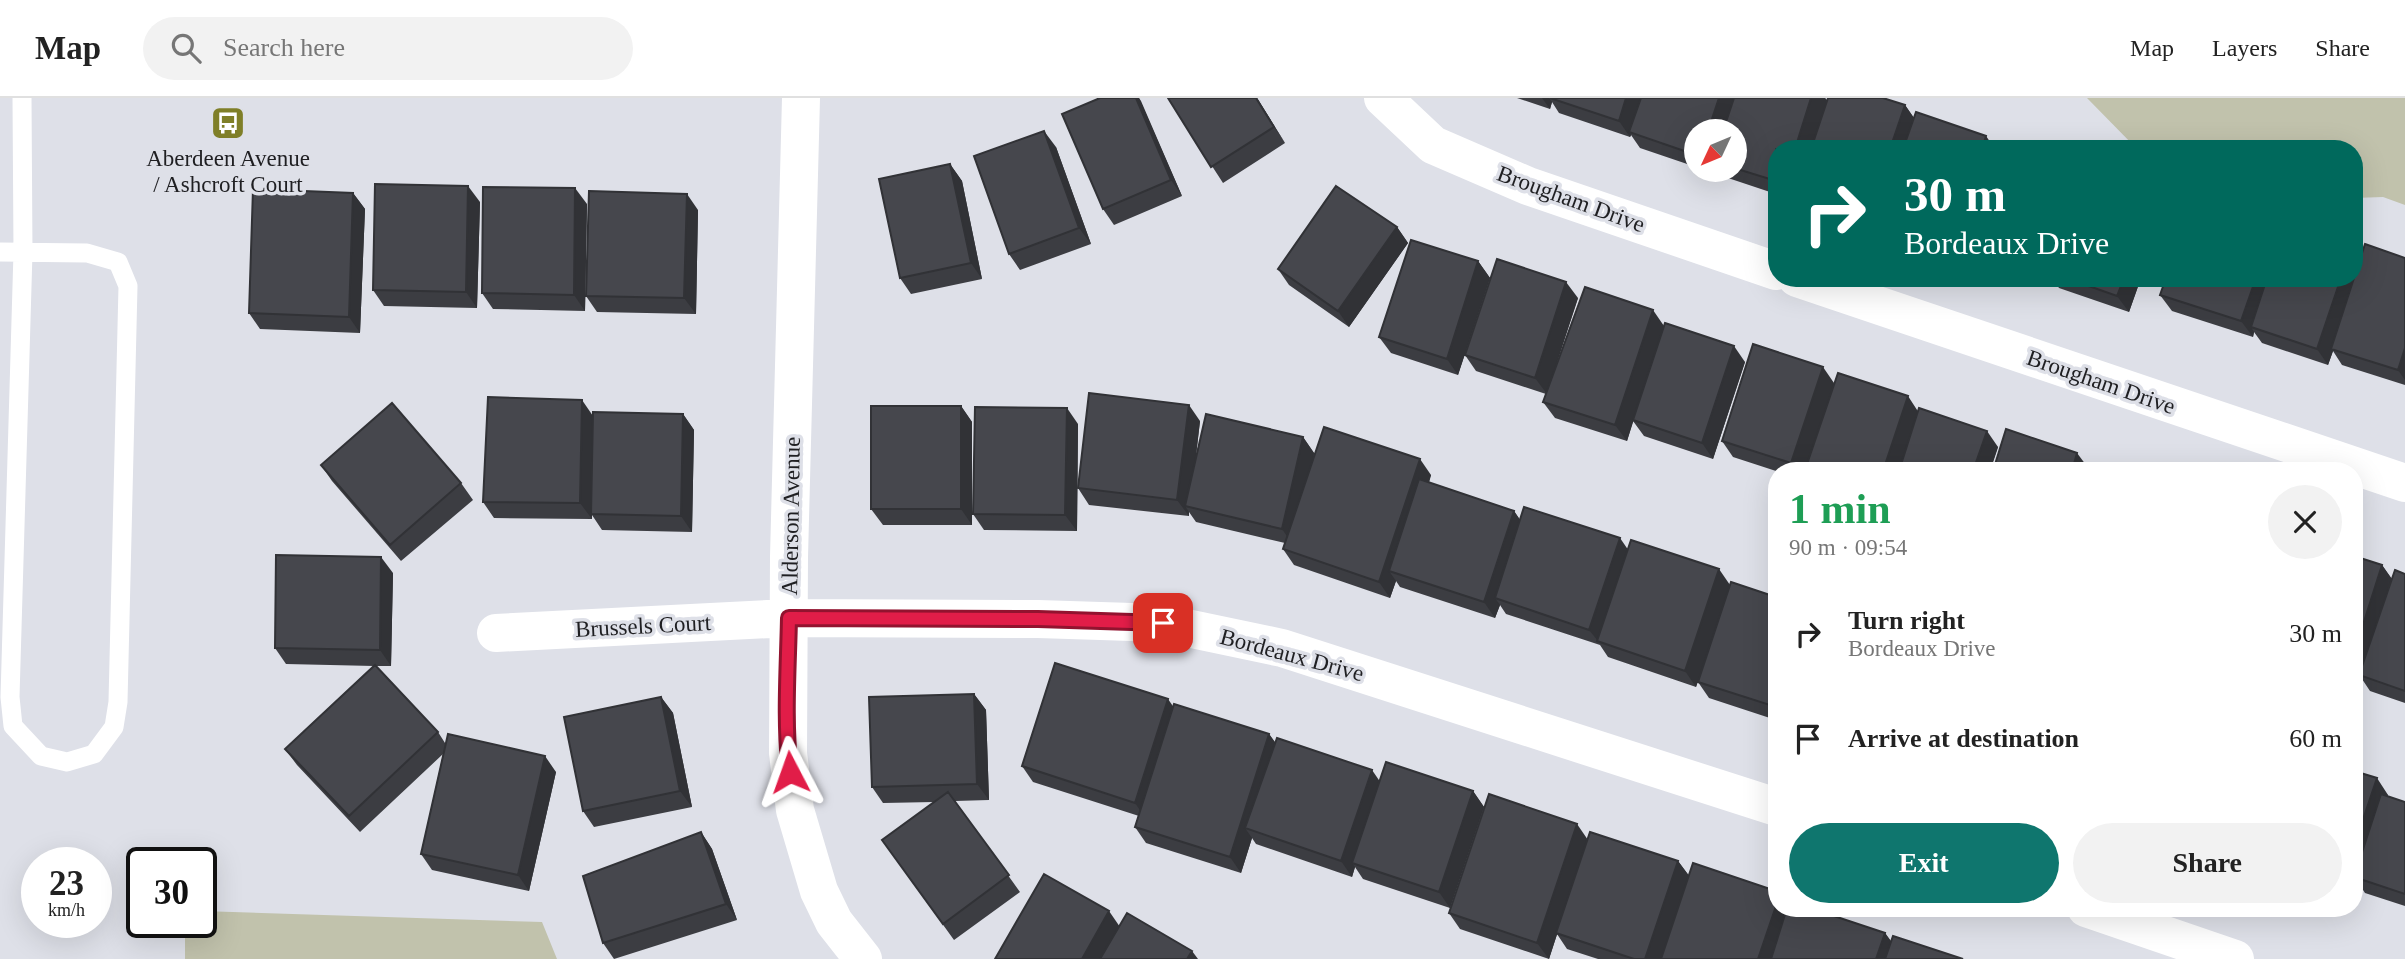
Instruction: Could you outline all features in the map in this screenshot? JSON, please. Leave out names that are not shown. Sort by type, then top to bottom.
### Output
[{"type":"street","name":"Alderson Avenue","points":[[801,98],[788,752],[795,810],[819,891],[834,922],[863,959]]},
{"type":"street","name":"Brougham Drive","points":[[1383,98],[1433,145],[1528,186],[1768,268]]},
{"type":"street","name":"Brougham Drive","points":[[1824,287],[2343,462]]},
{"type":"street","name":"Brougham Drive","points":[[2363,469],[2405,483]]},
{"type":"street","name":"Brussels Court","points":[[496,633],[789,618]]},
{"type":"street","name":"Bordeaux Drive","points":[[789,618],[1024,619],[1163,623],[1282,648],[1768,804]]},
{"type":"street","points":[[2112,917],[2235,959]]},
{"type":"lane","points":[[0,252],[23,252],[87,253],[118,262],[128,286],[118,702],[114,727],[94,754],[67,762],[41,756],[13,726],[10,697],[23,252],[22,98]]},
{"type":"green space","points":[[2087,98],[2405,98],[2405,205],[2383,197],[2363,198],[2363,140],[2128,140]]},
{"type":"green space","points":[[217,912],[542,922],[557,959],[185,959],[185,938],[217,938]]},
{"type":"building","points":[[1100,98],[1136,98],[1171,180],[1103,209],[1062,114]]},
{"type":"building","points":[[1168,98],[1256,98],[1274,127],[1211,167]]},
{"type":"building","points":[[1550,98],[1626,98],[1619,121]]},
{"type":"building","points":[[1641,98],[1719,98],[1712,119],[1684,119],[1684,151],[1629,132]]},
{"type":"building","points":[[1734,98],[1811,98],[1798,140],[1768,140],[1768,179],[1747,172],[1747,119],[1727,119]]},
{"type":"building","points":[[1828,98],[1883,98],[1905,105],[1893,140],[1814,140]]},
{"type":"building","points":[[1916,112],[1986,136],[1985,140],[1906,140]]},
{"type":"building","points":[[1044,131],[1079,228],[1009,254],[974,156]]},
{"type":"building","points":[[950,164],[971,263],[900,278],[879,179]]},
{"type":"building","points":[[375,184],[468,186],[466,292],[373,290]]},
{"type":"building","points":[[1336,186],[1397,227],[1338,311],[1278,269]]},
{"type":"building","points":[[483,187],[575,188],[574,295],[482,293]]},
{"type":"building","points":[[253,189],[353,193],[349,317],[249,313]]},
{"type":"building","points":[[589,191],[687,194],[684,298],[586,296]]},
{"type":"building","points":[[1411,240],[1478,261],[1447,359],[1379,337]]},
{"type":"building","points":[[2365,244],[2405,258],[2405,348],[2398,370],[2331,349],[2351,287],[2363,287]]},
{"type":"building","points":[[1497,259],[1566,282],[1535,378],[1465,355]]},
{"type":"building","points":[[1585,287],[1653,310],[1615,425],[1543,402]]},
{"type":"building","points":[[2092,287],[2120,287],[2117,296]]},
{"type":"building","points":[[2163,287],[2253,287],[2241,321],[2160,295]]},
{"type":"building","points":[[2264,287],[2338,287],[2317,349],[2251,327]]},
{"type":"building","points":[[1665,323],[1734,346],[1702,443],[1633,420]]},
{"type":"building","points":[[1753,344],[1823,367],[1791,462],[1722,441]]},
{"type":"building","points":[[1838,373],[1908,396],[1886,462],[1808,462]]},
{"type":"building","points":[[1089,393],[1189,405],[1177,500],[1078,488]]},
{"type":"building","points":[[488,397],[582,400],[580,503],[483,502]]},
{"type":"building","points":[[392,403],[461,483],[390,545],[321,465]]},
{"type":"building","points":[[871,406],[961,406],[961,509],[871,509]]},
{"type":"building","points":[[975,407],[1067,408],[1065,515],[973,514]]},
{"type":"building","points":[[1919,408],[1987,431],[1976,462],[1902,462]]},
{"type":"building","points":[[593,412],[683,414],[681,516],[591,514]]},
{"type":"building","points":[[1206,414],[1303,437],[1282,529],[1185,506]]},
{"type":"building","points":[[1324,427],[1420,459],[1379,582],[1283,549]]},
{"type":"building","points":[[2006,429],[2077,453],[2074,462],[1996,462]]},
{"type":"building","points":[[1419,479],[1514,511],[1484,602],[1389,571]]},
{"type":"building","points":[[1524,507],[1620,538],[1589,630],[1495,598]]},
{"type":"building","points":[[1631,540],[1719,569],[1685,671],[1597,641]]},
{"type":"building","points":[[276,555],[381,557],[380,650],[275,648]]},
{"type":"building","points":[[2363,559],[2382,565],[2363,625]]},
{"type":"building","points":[[2395,570],[2405,574],[2405,691],[2363,676],[2363,663]]},
{"type":"building","points":[[1731,582],[1768,594],[1768,704],[1698,682]]},
{"type":"building","points":[[1055,663],[1168,699],[1135,803],[1022,766]]},
{"type":"building","points":[[375,665],[438,732],[349,816],[285,749]]},
{"type":"building","points":[[974,694],[977,784],[872,787],[869,697]]},
{"type":"building","points":[[661,697],[680,791],[583,811],[564,717]]},
{"type":"building","points":[[1174,704],[1269,734],[1230,857],[1135,827]]},
{"type":"building","points":[[448,734],[545,756],[518,875],[421,854]]},
{"type":"building","points":[[1277,738],[1372,770],[1341,861],[1245,828]]},
{"type":"building","points":[[1386,762],[1473,791],[1439,892],[1352,863]]},
{"type":"building","points":[[2363,774],[2377,778],[2363,819]]},
{"type":"building","points":[[948,792],[1009,875],[943,924],[882,840]]},
{"type":"building","points":[[1489,794],[1577,824],[1537,943],[1449,913]]},
{"type":"building","points":[[2381,794],[2405,802],[2405,894],[2363,880],[2363,849]]},
{"type":"building","points":[[701,832],[726,904],[603,943],[583,876]]},
{"type":"building","points":[[1590,832],[1678,861],[1645,959],[1634,959],[1556,933]]},
{"type":"building","points":[[1693,863],[1768,888],[1768,917],[1772,917],[1758,959],[1661,959]]},
{"type":"building","points":[[1044,874],[1109,911],[1082,959],[995,959]]},
{"type":"building","points":[[1127,913],[1192,951],[1187,959],[1100,959]]},
{"type":"building","points":[[1784,917],[1837,917],[1885,933],[1876,959],[1771,959]]},
{"type":"building","points":[[1893,936],[1963,959],[1885,959]]},
{"type":"place","name":"Aberdeen Avenue / Ashcroft Court","points":[[228,123]]},
{"type":"route","points":[[790,772],[787,684],[789,618],[1038,619],[1163,623]]}]
